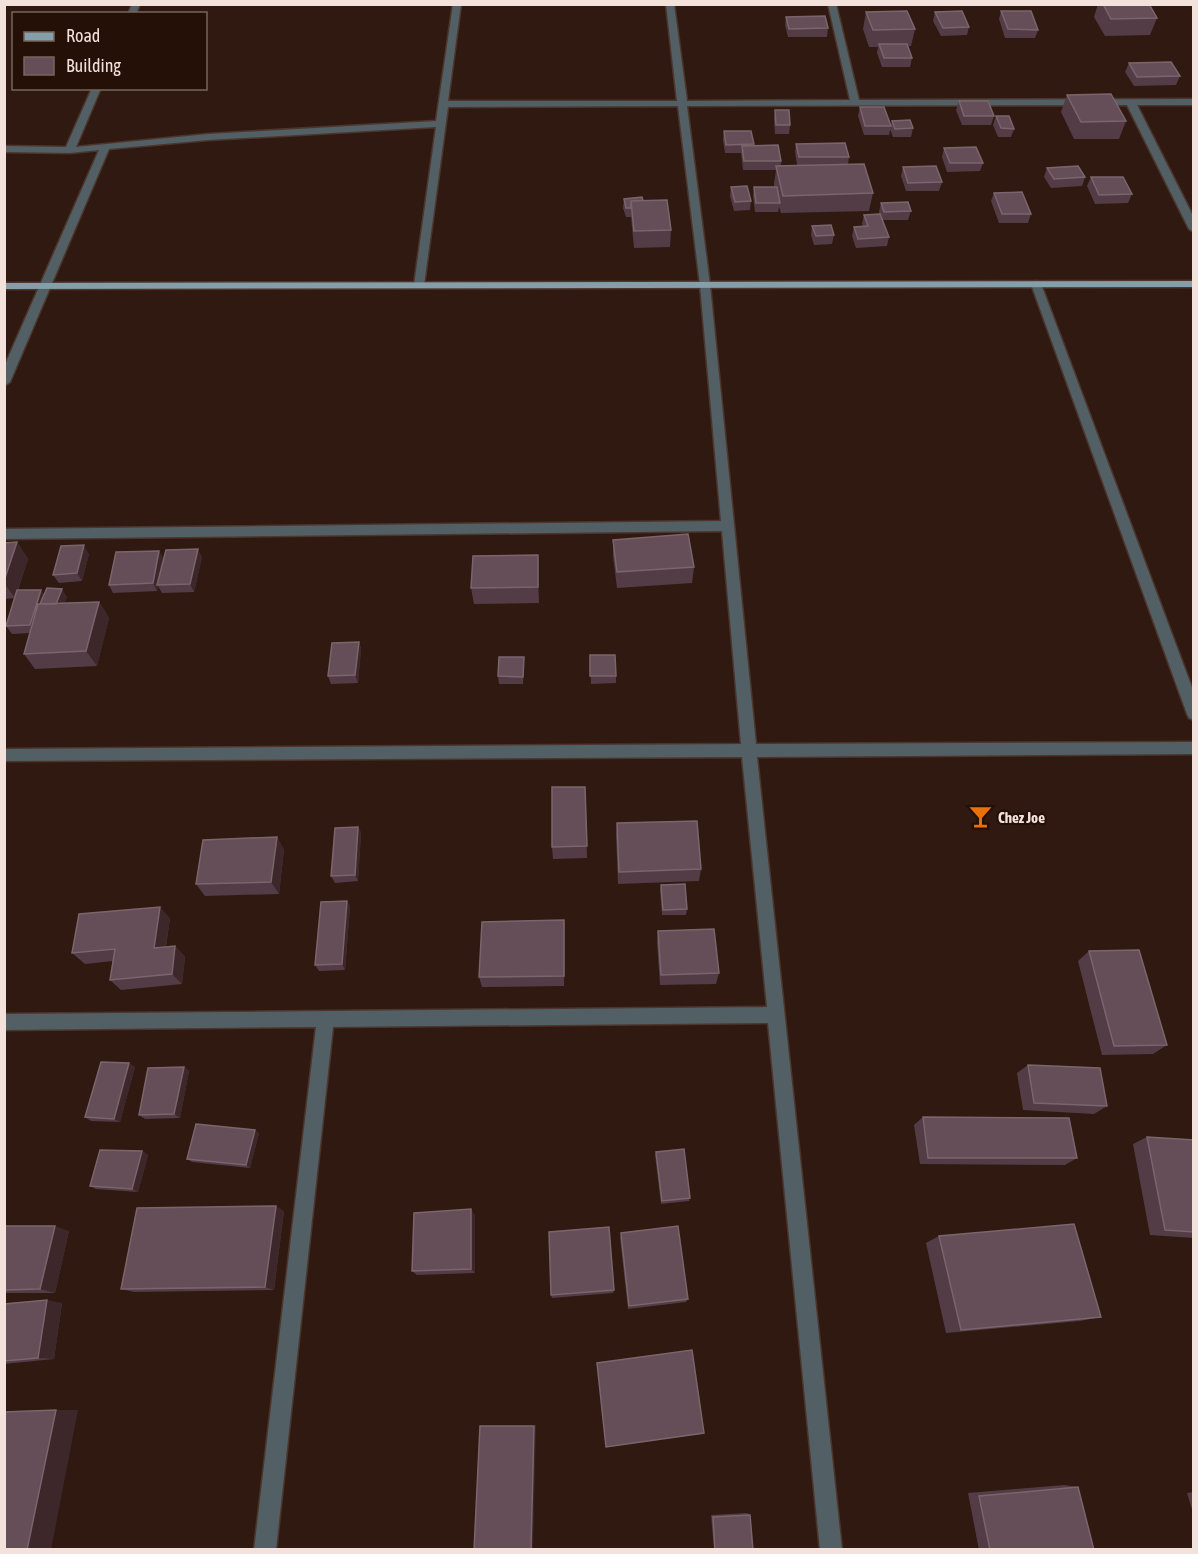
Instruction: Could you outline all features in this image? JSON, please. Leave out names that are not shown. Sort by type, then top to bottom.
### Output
[{"type":"main road","points":[[4,286],[1194,284]]},
{"type":"street","points":[[419,285],[457,4]]},
{"type":"street","points":[[670,4],[705,285],[749,751],[831,1550]]},
{"type":"street","points":[[832,4],[855,104]]},
{"type":"street","points":[[70,150],[97,90]]},
{"type":"street","points":[[443,104],[1194,102]]},
{"type":"street","points":[[1131,103],[1194,229]]},
{"type":"street","points":[[4,149],[70,150],[208,136],[441,124]]},
{"type":"street","points":[[4,382],[105,147]]},
{"type":"street","points":[[1036,284],[1194,714]]},
{"type":"street","points":[[4,534],[729,526]]},
{"type":"street","points":[[4,755],[1194,748]]},
{"type":"street","points":[[4,1022],[776,1015]]},
{"type":"street","points":[[265,1550],[326,1018]]},
{"type":"building","points":[[1103,4],[1149,4],[1157,18],[1111,19]]},
{"type":"building","points":[[907,11],[915,29],[873,30],[866,12]]},
{"type":"building","points":[[962,11],[969,27],[943,28],[935,12]]},
{"type":"building","points":[[1001,11],[1031,11],[1038,30],[1008,29]]},
{"type":"building","points":[[825,16],[828,28],[789,29],[786,17]]},
{"type":"building","points":[[879,44],[907,44],[912,58],[884,58]]},
{"type":"building","points":[[1171,62],[1180,76],[1137,77],[1129,63]]},
{"type":"building","points":[[1111,94],[1126,121],[1081,122],[1067,95]]},
{"type":"building","points":[[959,101],[988,101],[994,116],[964,116]]},
{"type":"building","points":[[860,107],[884,107],[891,126],[865,126]]},
{"type":"building","points":[[775,110],[789,110],[790,125],[776,125]]},
{"type":"building","points":[[996,116],[1009,116],[1014,129],[1001,128]]},
{"type":"building","points":[[910,120],[913,128],[895,129],[892,121]]},
{"type":"building","points":[[724,131],[751,131],[754,144],[726,145]]},
{"type":"building","points":[[845,143],[849,157],[799,157],[796,144]]},
{"type":"building","points":[[778,145],[781,161],[744,161],[742,146]]},
{"type":"building","points":[[976,147],[983,163],[950,163],[944,148]]},
{"type":"building","points":[[864,164],[873,193],[783,196],[776,166]]},
{"type":"building","points":[[936,166],[942,182],[908,183],[903,167]]},
{"type":"building","points":[[1078,166],[1085,177],[1054,179],[1047,168]]},
{"type":"building","points":[[1091,177],[1123,177],[1132,194],[1099,195]]},
{"type":"building","points":[[747,186],[751,201],[735,202],[731,187]]},
{"type":"building","points":[[754,187],[777,187],[780,203],[756,203]]},
{"type":"building","points":[[1022,192],[1031,214],[1002,214],[994,193]]},
{"type":"building","points":[[642,197],[643,201],[631,201],[631,208],[626,208],[624,199]]},
{"type":"building","points":[[667,200],[671,230],[634,231],[631,201]]},
{"type":"building","points":[[908,202],[911,211],[884,212],[881,203]]},
{"type":"building","points":[[880,214],[889,237],[858,239],[854,227],[868,226],[864,215]]},
{"type":"building","points":[[831,225],[834,235],[816,236],[812,226]]},
{"type":"building","points":[[688,534],[694,567],[617,572],[613,540]]},
{"type":"building","points":[[17,542],[4,581],[4,543]]},
{"type":"building","points":[[84,545],[77,573],[53,575],[61,546]]},
{"type":"building","points":[[198,549],[190,584],[157,585],[166,550]]},
{"type":"building","points":[[159,551],[153,583],[109,585],[116,552]]},
{"type":"building","points":[[538,555],[538,587],[471,588],[473,556]]},
{"type":"building","points":[[47,588],[62,589],[56,604],[40,604]]},
{"type":"building","points":[[17,590],[41,590],[30,625],[6,626]]},
{"type":"building","points":[[99,602],[86,651],[24,654],[38,604]]},
{"type":"building","points":[[359,642],[355,675],[328,676],[332,643]]},
{"type":"building","points":[[590,655],[615,655],[616,676],[590,676]]},
{"type":"building","points":[[499,657],[524,657],[523,677],[498,676]]},
{"type":"building","points":[[552,787],[585,787],[587,846],[552,847]]},
{"type":"building","points":[[697,821],[701,869],[619,872],[617,823]]},
{"type":"building","points":[[358,827],[355,875],[331,876],[335,828]]},
{"type":"building","points":[[277,837],[271,882],[196,884],[203,840]]},
{"type":"building","points":[[685,884],[687,909],[663,910],[661,885]]},
{"type":"building","points":[[347,901],[342,964],[315,965],[321,902]]},
{"type":"building","points":[[160,907],[154,948],[175,946],[172,974],[110,980],[115,949],[72,953],[79,914]]},
{"type":"building","points":[[564,920],[564,976],[479,977],[482,922]]},
{"type":"building","points":[[714,929],[719,973],[661,975],[658,931]]},
{"type":"building","points":[[1139,950],[1167,1045],[1114,1046],[1089,951]]},
{"type":"building","points":[[101,1062],[129,1063],[114,1119],[85,1117]]},
{"type":"building","points":[[1028,1065],[1100,1068],[1107,1106],[1034,1103]]},
{"type":"building","points":[[184,1067],[174,1114],[139,1115],[148,1068]]},
{"type":"building","points":[[923,1117],[1069,1118],[1077,1158],[928,1158]]},
{"type":"building","points":[[196,1124],[255,1130],[246,1165],[187,1159]]},
{"type":"building","points":[[1147,1137],[1194,1140],[1194,1232],[1165,1230]]},
{"type":"building","points":[[684,1149],[690,1198],[662,1201],[656,1152]]},
{"type":"building","points":[[100,1150],[142,1151],[132,1189],[90,1186]]},
{"type":"building","points":[[276,1206],[265,1287],[121,1289],[137,1208]]},
{"type":"building","points":[[471,1209],[471,1269],[412,1271],[414,1213]]},
{"type":"building","points":[[1074,1224],[1101,1317],[961,1330],[939,1236]]},
{"type":"building","points":[[4,1226],[55,1226],[40,1289],[4,1290]]},
{"type":"building","points":[[678,1226],[688,1299],[629,1306],[621,1233]]},
{"type":"building","points":[[609,1227],[614,1290],[551,1295],[549,1232]]},
{"type":"building","points":[[47,1300],[38,1358],[4,1361],[4,1304]]},
{"type":"building","points":[[692,1350],[704,1433],[606,1447],[597,1363]]},
{"type":"building","points":[[56,1410],[27,1550],[4,1550],[4,1412]]},
{"type":"building","points":[[480,1426],[534,1426],[531,1550],[474,1550]]},
{"type":"building","points":[[1078,1487],[1094,1550],[990,1550],[979,1496]]},
{"type":"building","points":[[750,1515],[753,1550],[715,1550],[713,1517]]},
{"type":"place","name":"Chez Joe","points":[[980,817]]}]
